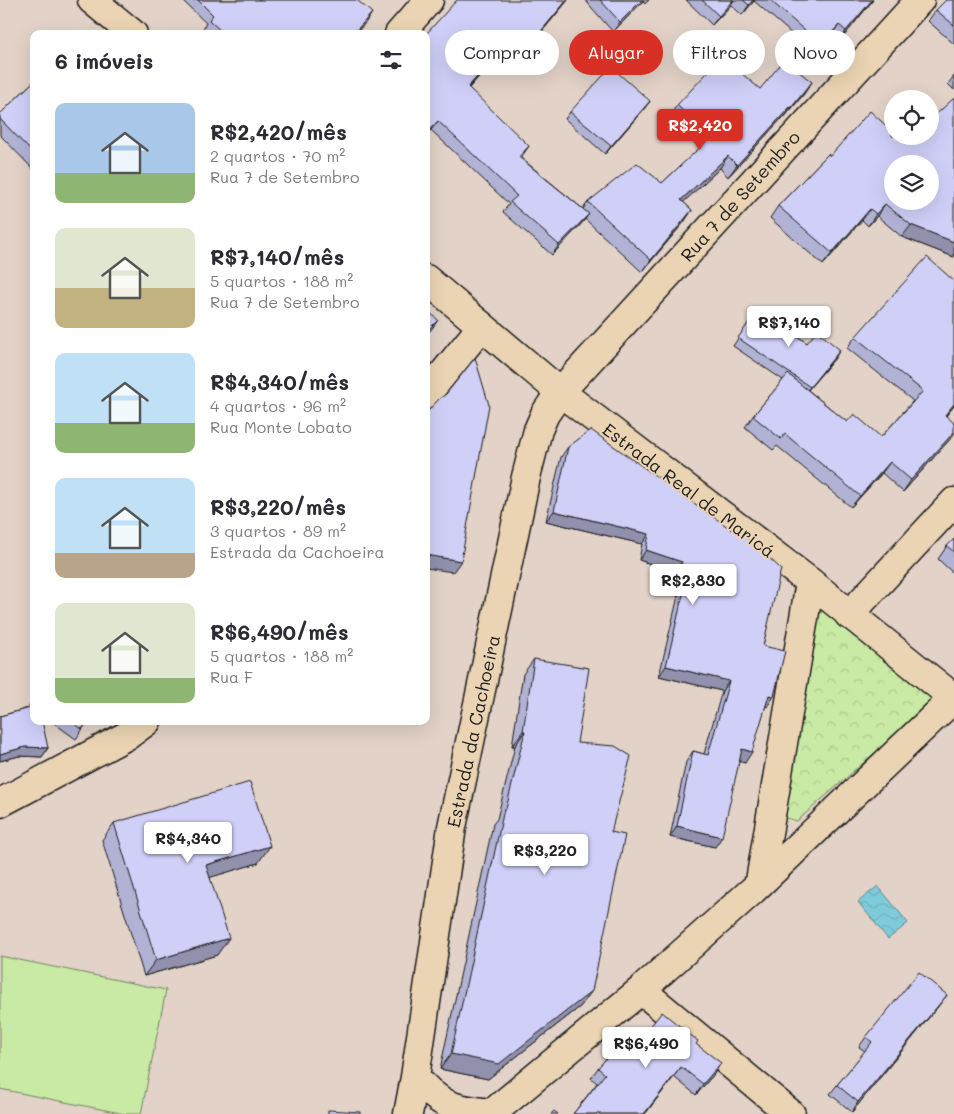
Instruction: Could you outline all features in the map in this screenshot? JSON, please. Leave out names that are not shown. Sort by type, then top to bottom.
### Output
[{"type":"street","points":[[92,0],[128,30]]},
{"type":"street","points":[[403,30],[429,0]]},
{"type":"street","name":"Rua 7 de Setembro","points":[[560,392],[920,0]]},
{"type":"street","name":"Estrada Real de Maricá","points":[[430,282],[560,392],[810,582],[954,698]]},
{"type":"street","points":[[430,390],[482,326]]},
{"type":"street","name":"Estrada da Cachoeira","points":[[408,1114],[452,828],[526,477],[538,430],[560,392]]},
{"type":"street","points":[[849,614],[954,502]]},
{"type":"street","points":[[760,881],[810,582]]},
{"type":"street","points":[[415,1077],[430,1094],[442,1102],[454,1107],[492,1114],[641,990],[954,698]]},
{"type":"street","points":[[0,803],[128,735],[142,725]]},
{"type":"street","points":[[641,990],[791,1114]]},
{"type":"green space","points":[[828,607],[931,696],[927,707],[797,821],[787,818],[783,807],[818,615]]},
{"type":"green space","points":[[0,956],[166,990],[141,1114],[125,1114],[0,1089]]},
{"type":"water","points":[[878,886],[908,923],[888,939],[858,902]]},
{"type":"building","points":[[198,0],[357,0],[372,13],[357,30],[220,30],[209,20],[213,15]]},
{"type":"building","points":[[457,0],[567,0],[542,30],[445,30],[445,75],[479,75],[468,87],[529,146],[519,157],[589,214],[559,245],[510,202],[517,196],[438,121],[430,129],[430,30]]},
{"type":"building","points":[[600,0],[642,0],[620,22]]},
{"type":"building","points":[[702,0],[733,0],[719,16]]},
{"type":"building","points":[[743,0],[753,0],[749,5]]},
{"type":"building","points":[[770,0],[872,0],[847,30],[839,25],[834,30],[804,30]]},
{"type":"building","points":[[946,0],[954,0],[954,25],[936,10]]},
{"type":"building","points":[[775,71],[775,75],[803,75],[812,82],[791,108],[737,165],[728,156],[681,200],[692,210],[651,260],[588,202],[637,163],[662,183],[710,138],[677,105],[705,75],[743,75],[760,89]]},
{"type":"building","points":[[604,75],[620,75],[650,101],[611,146],[570,112]]},
{"type":"building","points":[[30,85],[30,150],[0,119],[0,114]]},
{"type":"building","points":[[954,98],[954,242],[911,225],[892,210],[939,210],[939,155],[884,155],[884,205],[876,214],[870,209],[832,253],[778,206],[828,154],[830,156],[870,111],[884,124],[884,145],[939,145],[939,112]]},
{"type":"building","points":[[927,257],[954,281],[954,404],[945,415],[954,423],[954,432],[911,480],[890,462],[860,496],[785,434],[781,439],[753,416],[788,374],[847,422],[854,414],[881,437],[923,391],[855,337]]},
{"type":"building","points":[[758,309],[807,343],[817,331],[840,350],[810,387],[738,338]]},
{"type":"building","points":[[430,313],[438,320],[430,328]]},
{"type":"building","points":[[475,358],[489,405],[461,561],[430,556],[430,409],[446,394]]},
{"type":"building","points":[[591,430],[732,530],[732,527],[751,541],[781,569],[763,646],[785,651],[774,696],[769,695],[752,752],[742,749],[722,837],[677,826],[693,751],[708,755],[729,681],[666,666],[685,586],[674,581],[682,562],[646,550],[649,534],[554,511],[568,447]]},
{"type":"building","points":[[954,539],[954,552],[947,546]]},
{"type":"building","points":[[534,659],[589,668],[577,743],[615,746],[631,756],[611,832],[625,835],[592,991],[499,1064],[451,1054],[504,809],[506,809],[525,731],[523,731]]},
{"type":"building","points":[[30,708],[30,725],[43,725],[48,748],[25,747],[0,754],[0,716]]},
{"type":"building","points":[[76,725],[85,725],[82,729]]},
{"type":"building","points":[[250,782],[270,846],[206,865],[229,938],[156,960],[114,823]]},
{"type":"building","points":[[919,972],[947,995],[858,1102],[837,1085],[872,1042],[866,1037]]},
{"type":"building","points":[[662,1012],[698,1041],[696,1044],[721,1063],[703,1084],[681,1067],[644,1114],[573,1114],[605,1074],[598,1068],[630,1030],[641,1038]]},
{"type":"building","points":[[328,1110],[360,1112],[360,1114],[328,1114]]}]
